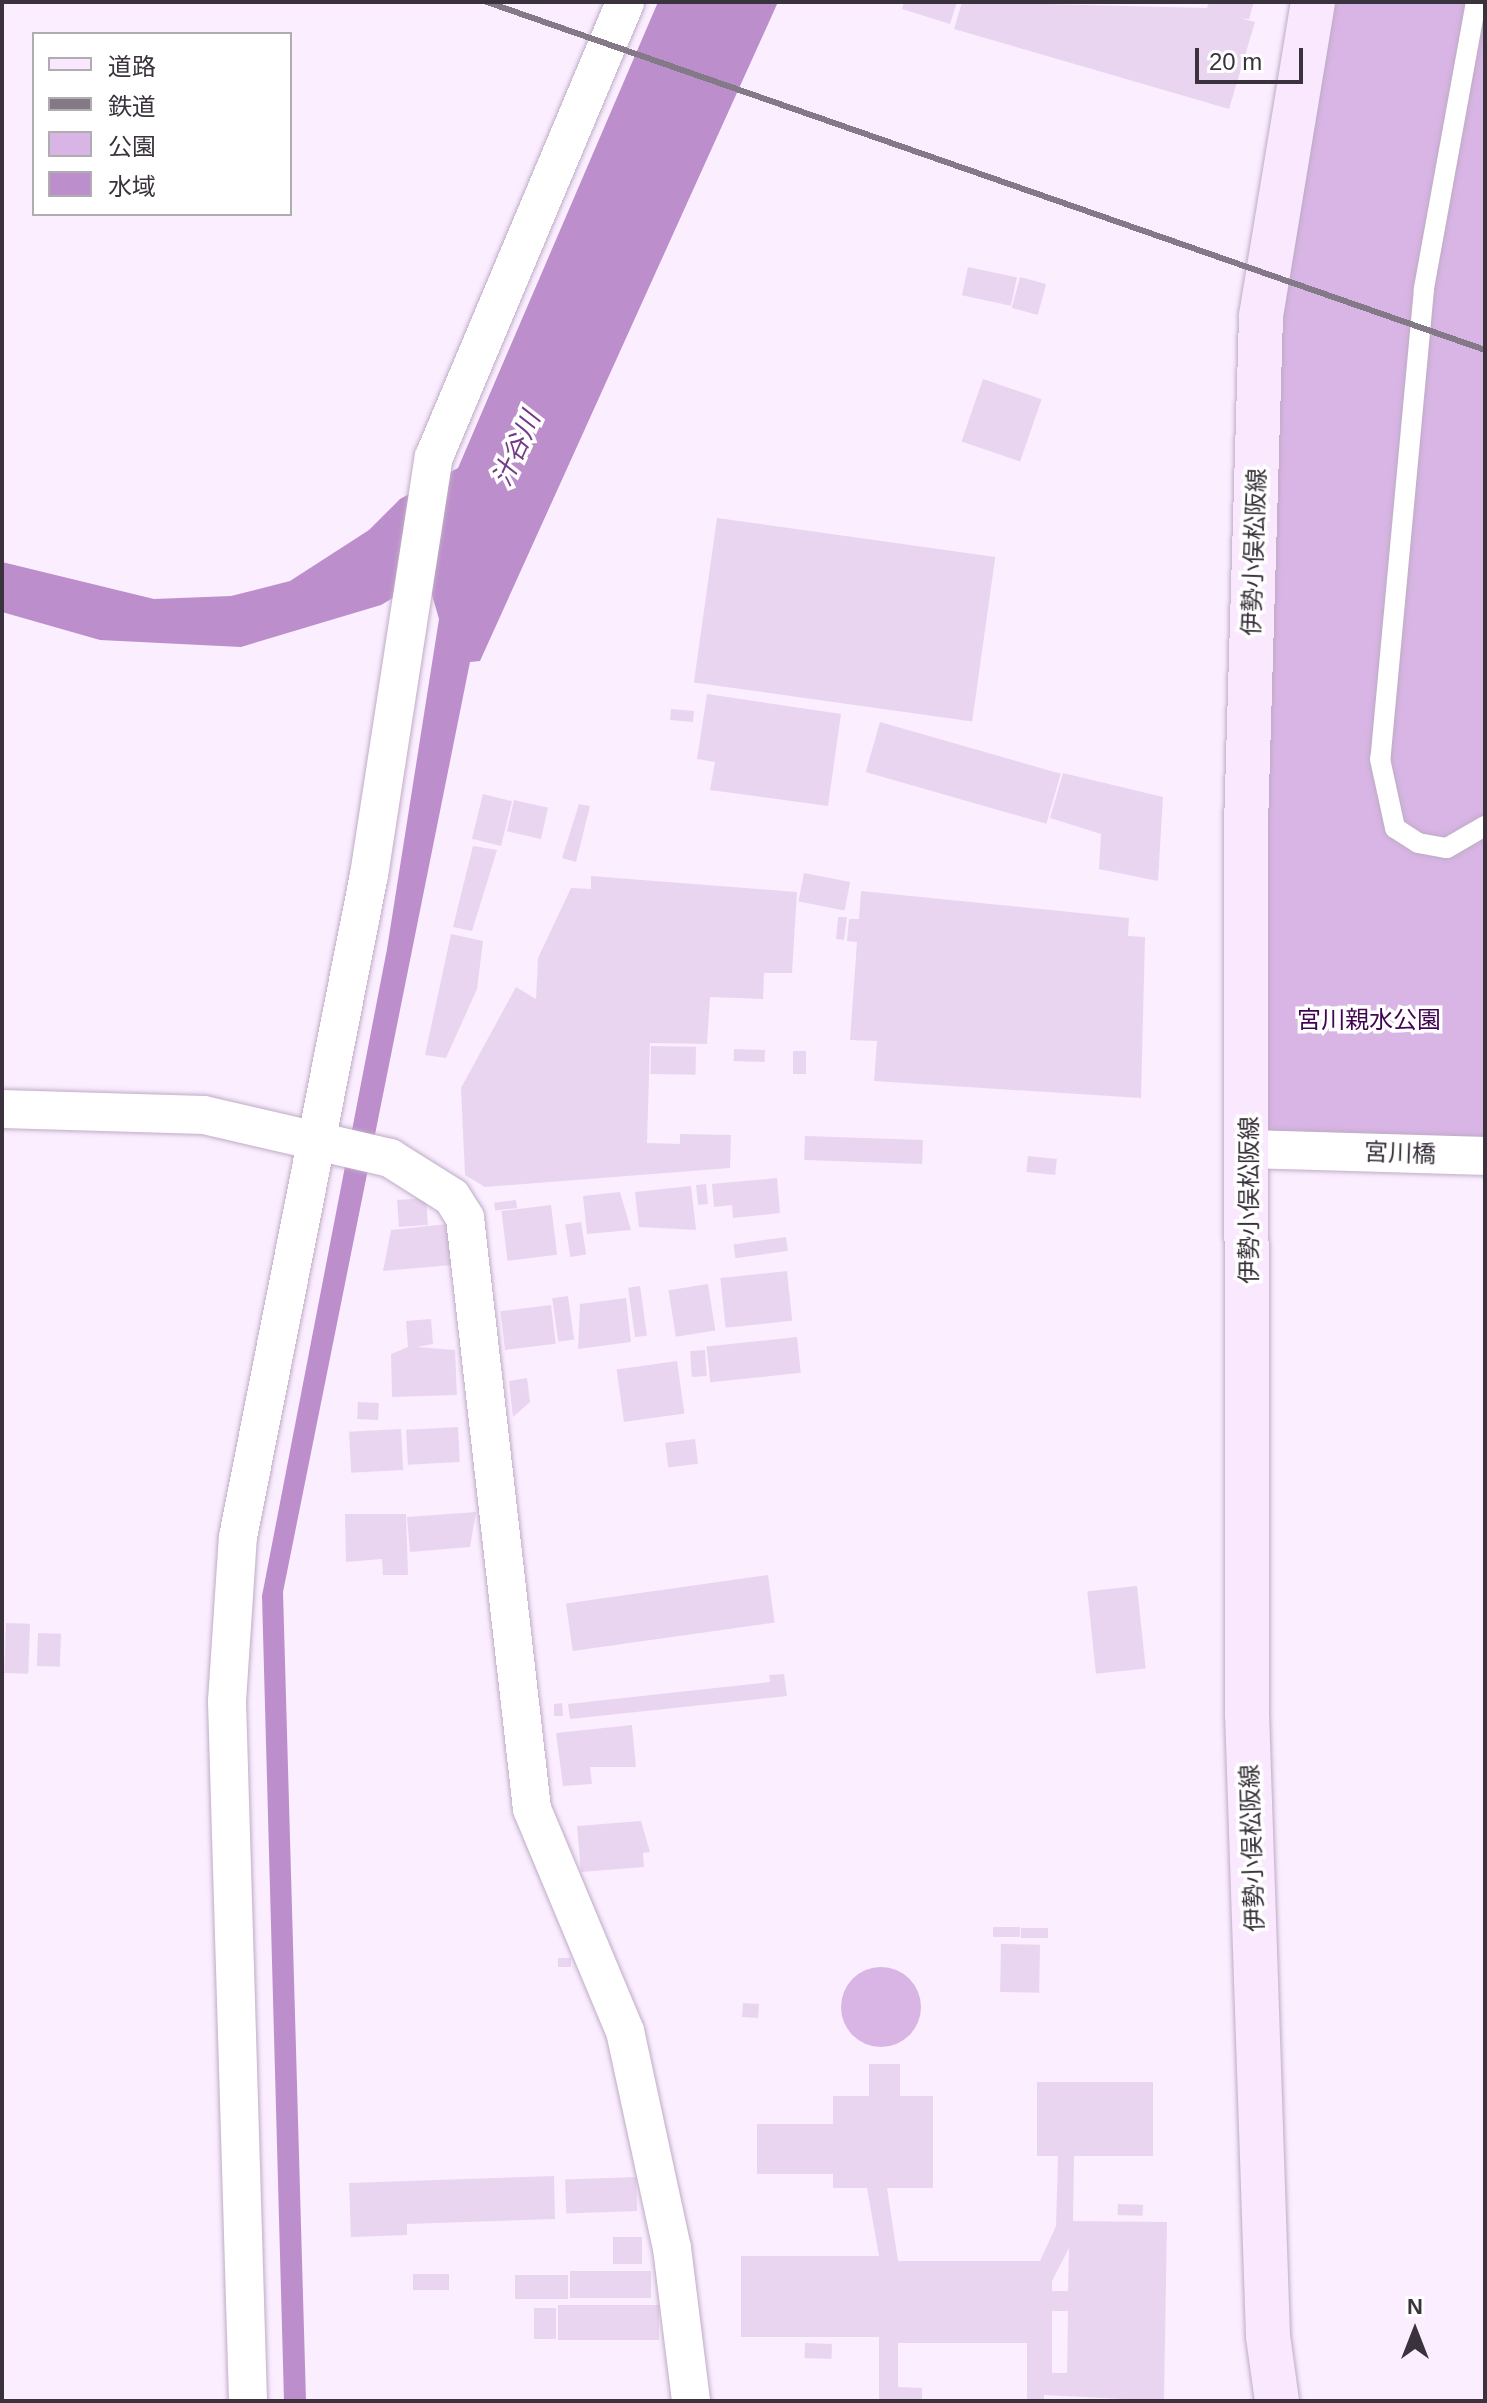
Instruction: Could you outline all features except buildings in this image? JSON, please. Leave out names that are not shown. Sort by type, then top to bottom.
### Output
[{"type":"main road","name":"伊勢小俣松阪線","points":[[1277,2401],[1268,2336],[1247,1714],[1250,1149],[1246,825],[1261,316],[1313,2]]},
{"type":"street","points":[[248,2401],[230,1606],[369,875],[407,603],[434,457],[625,2]]},
{"type":"street","points":[[2,1109],[204,1115],[317,1144],[390,1158],[452,1197],[465,1218],[532,1809],[625,2031],[672,2248],[691,2401]]},
{"type":"street","name":"宮川橋","points":[[1250,1149],[1485,1156]]},
{"type":"lane","points":[[1476,2],[1424,289],[1380,759],[1395,828],[1418,843],[1447,848],[1485,826]]},
{"type":"green space","name":"宮川親水公園","points":[[1313,2],[1485,2],[1485,1141],[1250,1137],[1265,272]]},
{"type":"green space","points":[[873,1967],[889,1967],[910,1978],[921,1999],[921,2015],[910,2036],[889,2047],[873,2047],[859,2041],[847,2029],[841,2015],[841,1999],[847,1985],[859,1973]]},
{"type":"water","name":"汁谷川","points":[[658,2],[778,2],[480,661],[470,662],[283,1592],[306,2401],[284,2401],[262,1596],[387,949],[439,619],[427,578],[381,605],[241,647],[100,640],[2,612],[2,562],[154,599],[231,596],[290,581],[369,530],[400,499],[458,468]]},
{"type":"railway","points":[[487,2],[1485,350]]}]
